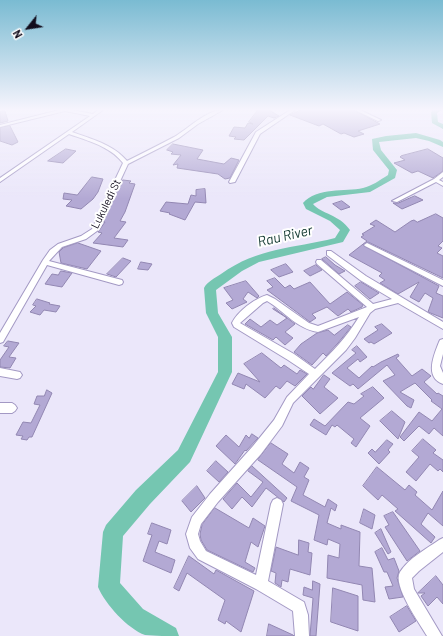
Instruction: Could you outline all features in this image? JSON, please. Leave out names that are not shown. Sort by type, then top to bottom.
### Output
[{"type":"street","points":[[0,180],[59,140]]},
{"type":"street","points":[[86,140],[112,150],[122,156],[126,163]]},
{"type":"street","name":"Lukuledi St","points":[[0,340],[45,262],[54,251],[63,245],[84,238],[95,230],[126,163],[172,140]]},
{"type":"street","points":[[232,182],[254,140]]},
{"type":"street","points":[[395,201],[436,180],[443,174]]},
{"type":"street","points":[[436,180],[443,184]]},
{"type":"street","points":[[367,245],[443,283]]},
{"type":"street","points":[[329,253],[363,278],[443,326]]},
{"type":"street","points":[[45,262],[119,282]]},
{"type":"street","points":[[320,262],[370,309]]},
{"type":"street","points":[[316,374],[291,357],[237,325],[236,323],[238,319],[260,301],[268,298],[313,329],[398,300]]},
{"type":"street","points":[[302,636],[299,607],[261,584],[202,555],[194,544],[192,534],[196,521],[214,498],[257,450],[278,423],[290,400],[352,336],[370,309]]},
{"type":"street","points":[[443,342],[436,365],[436,372],[443,380]]},
{"type":"street","points":[[0,372],[17,375]]},
{"type":"street","points":[[0,408],[12,408]]},
{"type":"street","points":[[261,584],[277,504]]},
{"type":"street","points":[[435,636],[408,591],[405,576],[414,566],[443,544]]},
{"type":"building","points":[[0,140],[17,140],[18,142],[12,145],[0,141]]},
{"type":"building","points":[[173,144],[203,150],[197,159],[224,164],[231,158],[239,160],[230,178],[225,179],[218,174],[177,168],[178,164],[173,165],[181,155],[171,154],[173,152],[167,150]]},
{"type":"building","points":[[66,149],[76,151],[63,163],[48,161]]},
{"type":"building","points":[[428,149],[443,158],[443,171],[433,178],[418,171],[412,173],[394,163],[405,160],[400,157],[401,156]]},
{"type":"building","points":[[92,177],[103,179],[98,192],[93,199],[81,209],[66,206],[72,200],[63,199],[64,193],[77,195]]},
{"type":"building","points":[[123,180],[131,181],[129,183],[135,184],[125,212],[120,221],[126,222],[114,238],[128,240],[123,247],[93,243],[102,233],[98,232],[105,222],[103,222]]},
{"type":"building","points":[[205,189],[206,203],[195,202],[185,220],[169,214],[170,213],[160,211],[166,202],[188,204],[191,195],[196,196],[196,190]]},
{"type":"building","points":[[415,196],[423,200],[402,209],[393,203],[398,203]]},
{"type":"building","points":[[342,201],[350,207],[341,210],[333,204]]},
{"type":"building","points":[[436,214],[443,218],[443,241],[438,246],[442,248],[437,253],[443,256],[443,278],[368,242],[363,245],[439,286],[436,293],[443,296],[443,318],[428,312],[433,298],[425,293],[419,302],[410,297],[419,282],[398,294],[380,283],[385,280],[379,276],[382,273],[349,255],[367,241],[361,237],[364,235],[362,234],[375,226],[370,224],[376,220],[395,232],[411,221],[414,220],[417,222]]},
{"type":"building","points":[[78,243],[101,251],[87,269],[61,263],[59,252],[63,248]]},
{"type":"building","points":[[326,257],[345,271],[339,274],[322,259]]},
{"type":"building","points":[[123,258],[131,261],[116,277],[107,274]]},
{"type":"building","points":[[141,262],[152,264],[148,270],[138,269]]},
{"type":"building","points":[[286,264],[293,272],[279,277],[271,270]]},
{"type":"building","points":[[316,265],[322,270],[310,276],[304,271]]},
{"type":"building","points":[[61,271],[72,273],[62,287],[45,284],[52,274],[58,275]]},
{"type":"building","points":[[275,278],[285,288],[290,285],[294,289],[310,282],[330,304],[347,292],[363,305],[362,307],[351,312],[348,309],[338,316],[327,307],[312,314],[316,318],[310,322],[267,290],[273,287],[267,281]]},
{"type":"building","points":[[246,281],[259,296],[257,298],[248,292],[243,299],[247,302],[232,309],[226,303],[233,300],[224,288]]},
{"type":"building","points":[[361,282],[379,293],[370,299],[355,286]]},
{"type":"building","points":[[37,299],[50,303],[49,304],[60,306],[56,312],[44,310],[40,315],[30,312],[36,306],[33,305]]},
{"type":"building","points":[[274,308],[295,324],[285,332],[293,338],[285,345],[276,337],[273,340],[245,324],[250,319],[261,327],[270,320],[277,325],[287,318],[273,309]]},
{"type":"building","points":[[382,324],[392,333],[374,344],[371,342],[369,343],[364,339],[378,330],[375,327]]},
{"type":"building","points":[[348,325],[351,327],[338,343],[326,356],[323,353],[312,365],[294,352],[301,344],[317,333],[328,330],[334,335]]},
{"type":"building","points":[[8,341],[19,343],[9,357],[16,358],[10,368],[0,367],[0,360],[9,347],[4,346]]},
{"type":"building","points":[[357,346],[367,357],[360,362],[358,359],[347,368],[359,378],[372,366],[373,367],[398,354],[399,356],[396,358],[412,376],[422,369],[431,376],[424,382],[437,394],[438,393],[443,396],[443,436],[434,428],[429,434],[419,426],[404,441],[400,437],[419,412],[432,421],[442,409],[431,401],[432,400],[415,383],[400,392],[414,400],[411,408],[407,406],[383,381],[395,375],[387,365],[358,389],[353,384],[350,386],[332,373],[356,353],[352,350]]},
{"type":"building","points":[[262,353],[281,368],[284,365],[297,374],[300,370],[307,374],[295,386],[287,381],[280,389],[276,386],[265,398],[246,384],[244,389],[232,384],[238,373],[260,382],[244,364]]},
{"type":"building","points":[[324,375],[330,379],[324,387],[338,398],[320,414],[302,396],[311,387],[313,389]]},
{"type":"building","points":[[373,387],[384,398],[360,418],[370,426],[356,447],[351,443],[354,439],[337,425],[335,427],[332,425],[326,435],[310,425],[314,419],[325,426],[348,402],[354,404],[364,396],[361,394]]},
{"type":"building","points":[[47,390],[52,393],[32,437],[29,437],[27,440],[21,439],[23,436],[16,435],[23,422],[31,423],[40,405],[34,404],[37,396],[44,396]]},
{"type":"building","points":[[392,411],[405,422],[398,439],[380,421]]},
{"type":"building","points":[[252,434],[258,438],[246,451],[245,450],[235,464],[216,446],[226,435],[239,447],[246,435],[249,438]]},
{"type":"building","points":[[423,439],[436,450],[433,453],[443,460],[443,472],[440,469],[438,471],[430,464],[416,481],[406,472],[419,457],[412,451]]},
{"type":"building","points":[[387,440],[393,444],[388,450],[390,452],[379,464],[368,453],[372,449],[375,452]]},
{"type":"building","points":[[271,443],[288,454],[282,464],[294,473],[300,462],[309,468],[304,477],[309,480],[303,495],[325,507],[328,499],[337,505],[335,511],[331,508],[327,523],[341,529],[341,525],[360,532],[359,566],[372,568],[375,602],[363,600],[362,585],[327,578],[328,555],[339,558],[340,544],[328,539],[327,545],[314,540],[319,515],[291,501],[297,487],[258,460]]},
{"type":"building","points":[[216,461],[228,472],[219,482],[207,471]]},
{"type":"building","points":[[252,466],[287,498],[284,502],[266,488],[252,507],[242,497],[232,509],[223,499],[237,483],[251,497],[263,482],[248,471]]},
{"type":"building","points":[[377,467],[405,490],[409,485],[417,492],[415,495],[432,510],[443,491],[443,526],[428,513],[421,524],[435,537],[431,543],[395,511],[398,509],[382,495],[378,500],[363,486]]},
{"type":"building","points":[[197,486],[205,498],[191,512],[182,501]]},
{"type":"building","points":[[215,508],[249,528],[253,518],[265,526],[258,547],[251,542],[245,562],[255,568],[253,572],[207,550],[201,540],[200,534],[202,525]]},
{"type":"building","points":[[364,509],[375,515],[372,529],[360,523]]},
{"type":"building","points":[[393,512],[420,551],[407,561],[385,527],[389,525],[384,516]]},
{"type":"building","points":[[152,523],[171,530],[167,544],[159,541],[155,552],[175,560],[171,573],[143,561],[152,535],[148,534]]},
{"type":"building","points":[[381,529],[391,552],[388,554],[375,533]]},
{"type":"building","points":[[299,540],[309,543],[308,552],[312,553],[310,575],[290,569],[288,582],[282,580],[281,587],[275,583],[276,573],[271,571],[276,547],[298,555]]},
{"type":"building","points":[[382,548],[388,560],[394,558],[399,571],[397,578],[403,597],[389,599],[385,587],[393,586],[387,572],[384,572],[375,552]]},
{"type":"building","points":[[189,556],[214,574],[216,570],[254,591],[241,632],[226,621],[225,624],[218,620],[225,600],[187,573],[179,591],[174,588]]},
{"type":"building","points":[[436,576],[443,585],[443,604],[437,597],[428,606],[421,596],[425,593],[418,593]]},
{"type":"building","points":[[313,581],[320,584],[316,636],[310,636],[313,598],[303,595],[304,587],[312,590]]},
{"type":"building","points":[[333,588],[358,596],[358,631],[331,622]]},
{"type":"building","points":[[407,606],[416,621],[399,632],[390,617]]},
{"type":"building","points":[[269,624],[293,635],[294,636],[267,636]]},
{"type":"waterway","name":"Rau River","points":[[168,636],[135,617],[109,587],[113,532],[143,497],[184,456],[225,372],[225,337],[212,313],[210,288],[238,268],[255,259],[276,253],[339,240],[345,230],[334,219],[309,207],[308,203],[320,196],[370,189],[392,176],[393,170],[377,150],[375,141],[378,140]]},
{"type":"waterway","name":"Rau River","points":[[433,140],[443,145]]}]
